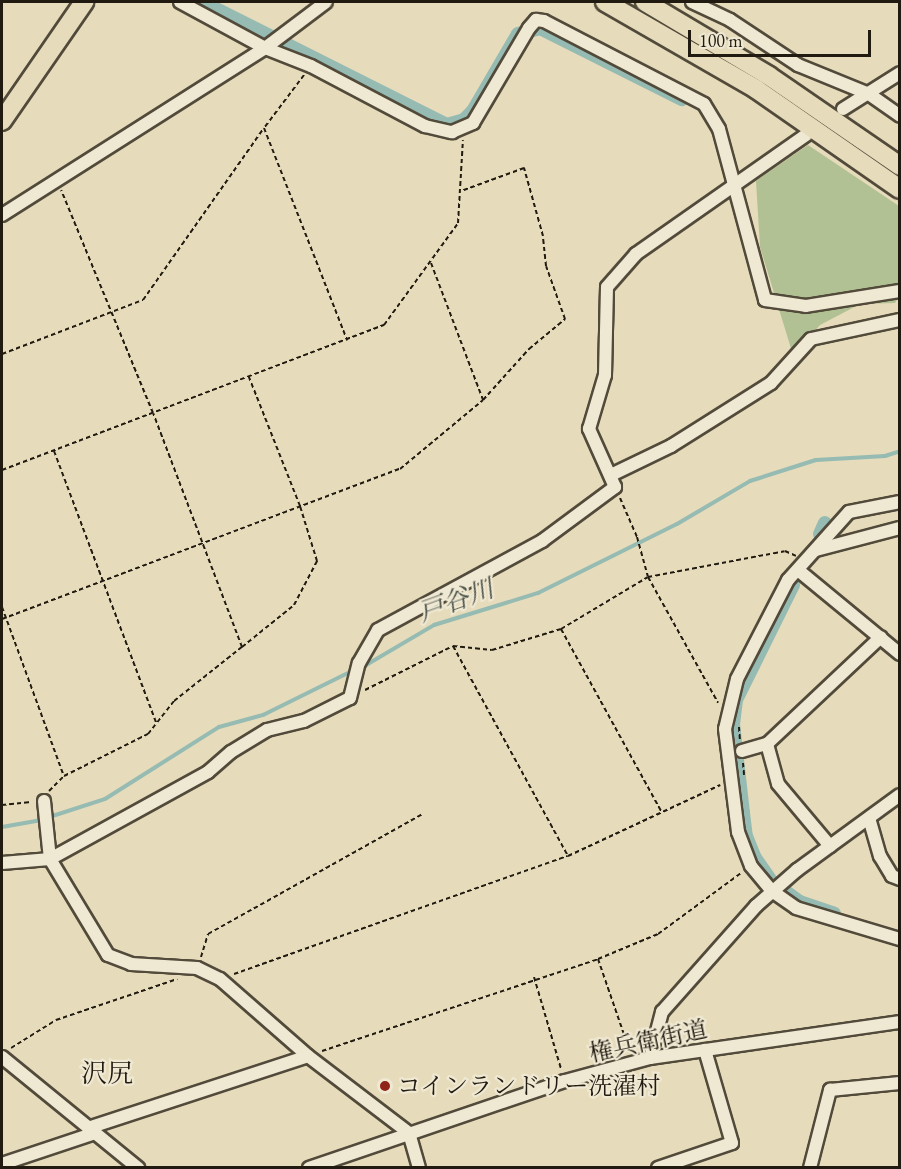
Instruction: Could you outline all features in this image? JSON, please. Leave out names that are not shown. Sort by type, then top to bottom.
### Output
[{"type":"highway","points":[[2,121],[84,2]]},
{"type":"highway","points":[[605,2],[756,89],[900,189]]},
{"type":"highway","points":[[645,2],[769,76],[900,166]]},
{"type":"street","points":[[180,2],[265,48],[311,66],[425,126],[442,132],[464,129],[473,123],[529,28],[536,20],[544,21],[704,104],[718,129],[765,300],[806,306],[900,291]]},
{"type":"street","points":[[2,215],[265,48],[326,2]]},
{"type":"street","points":[[692,2],[730,20],[798,65],[868,94],[900,116]]},
{"type":"street","points":[[843,109],[900,73]]},
{"type":"street","points":[[613,481],[589,429],[605,375],[607,287],[636,254],[806,135]]},
{"type":"street","points":[[2,863],[50,860],[208,772],[231,752],[267,730],[304,721],[350,698],[357,669],[378,630],[542,541],[613,481],[771,383],[811,339],[900,320]]},
{"type":"street","points":[[900,502],[849,513],[836,523],[816,550],[788,580],[736,679],[726,729],[738,832],[751,866],[772,891],[796,908],[900,939]]},
{"type":"street","points":[[816,550],[900,528]]},
{"type":"street","points":[[798,570],[900,654]]},
{"type":"street","points":[[742,752],[767,744],[881,637]]},
{"type":"street","points":[[767,744],[778,784],[830,846]]},
{"type":"street","points":[[650,1058],[662,1012],[695,970],[772,891],[900,795]]},
{"type":"street","points":[[44,807],[50,860],[108,956],[131,964],[197,968],[214,976],[308,1056],[409,1132],[419,1167]]},
{"type":"street","points":[[869,818],[880,856],[892,876],[900,879]]},
{"type":"street","name":"権兵衛街道","points":[[309,1167],[565,1081],[633,1062],[900,1022]]},
{"type":"street","points":[[658,1167],[732,1143],[705,1050]]},
{"type":"street","points":[[2,1056],[138,1167]]},
{"type":"street","points":[[2,1164],[92,1130],[308,1056]]},
{"type":"street","points":[[810,1167],[830,1090],[900,1083]]},
{"type":"path","points":[[2,354],[143,300],[264,128],[311,66]]},
{"type":"path","points":[[264,128],[347,340]]},
{"type":"path","points":[[2,470],[384,325],[458,223],[464,129]]},
{"type":"path","points":[[3,618],[400,469],[483,400],[529,349],[565,319],[546,266],[543,236],[524,168],[461,191]]},
{"type":"path","points":[[57,179],[153,413],[242,647]]},
{"type":"path","points":[[430,263],[483,400]]},
{"type":"path","points":[[2,806],[44,807],[50,788],[64,776],[148,734],[174,701],[294,605],[316,561],[300,506],[249,377]]},
{"type":"path","points":[[54,450],[156,723]]},
{"type":"path","points":[[613,481],[638,537],[648,577],[717,699],[726,729]]},
{"type":"path","points":[[350,698],[453,646],[492,650],[561,629],[648,577],[785,551],[796,556],[816,550]]},
{"type":"path","points":[[2,607],[3,618],[64,776]]},
{"type":"path","points":[[561,629],[660,811]]},
{"type":"path","points":[[453,646],[568,856]]},
{"type":"path","points":[[739,719],[745,782]]},
{"type":"path","points":[[2,1056],[56,1020],[188,975],[214,976],[568,856],[712,786],[732,783]]},
{"type":"path","points":[[197,968],[208,934],[423,814]]},
{"type":"path","points":[[308,1056],[534,977],[598,958],[658,934],[751,866]]},
{"type":"path","points":[[598,958],[633,1062]]},
{"type":"path","points":[[534,977],[565,1081]]},
{"type":"green space","points":[[808,145],[899,206],[900,295],[895,303],[860,304],[820,325],[793,355],[760,247],[756,181]]},
{"type":"waterway","points":[[202,2],[447,125],[464,120],[473,111],[518,34],[540,28],[682,99]]},
{"type":"waterway","name":"戸谷川","points":[[361,668],[434,625],[538,593],[677,524],[750,481],[816,460],[885,456],[900,451]]},
{"type":"waterway","points":[[820,534],[825,523]]},
{"type":"waterway","points":[[793,585],[736,700],[733,724],[743,813],[746,836],[755,858],[772,882],[800,902],[834,914]]},
{"type":"waterway","name":"戸谷川","points":[[2,827],[37,821],[105,799],[219,727],[263,715],[354,670]]},
{"type":"place","name":"コインランドリー洗濯村","points":[[385,1086]]},
{"type":"district","name":"沢尻","points":[[107,1074]]}]
